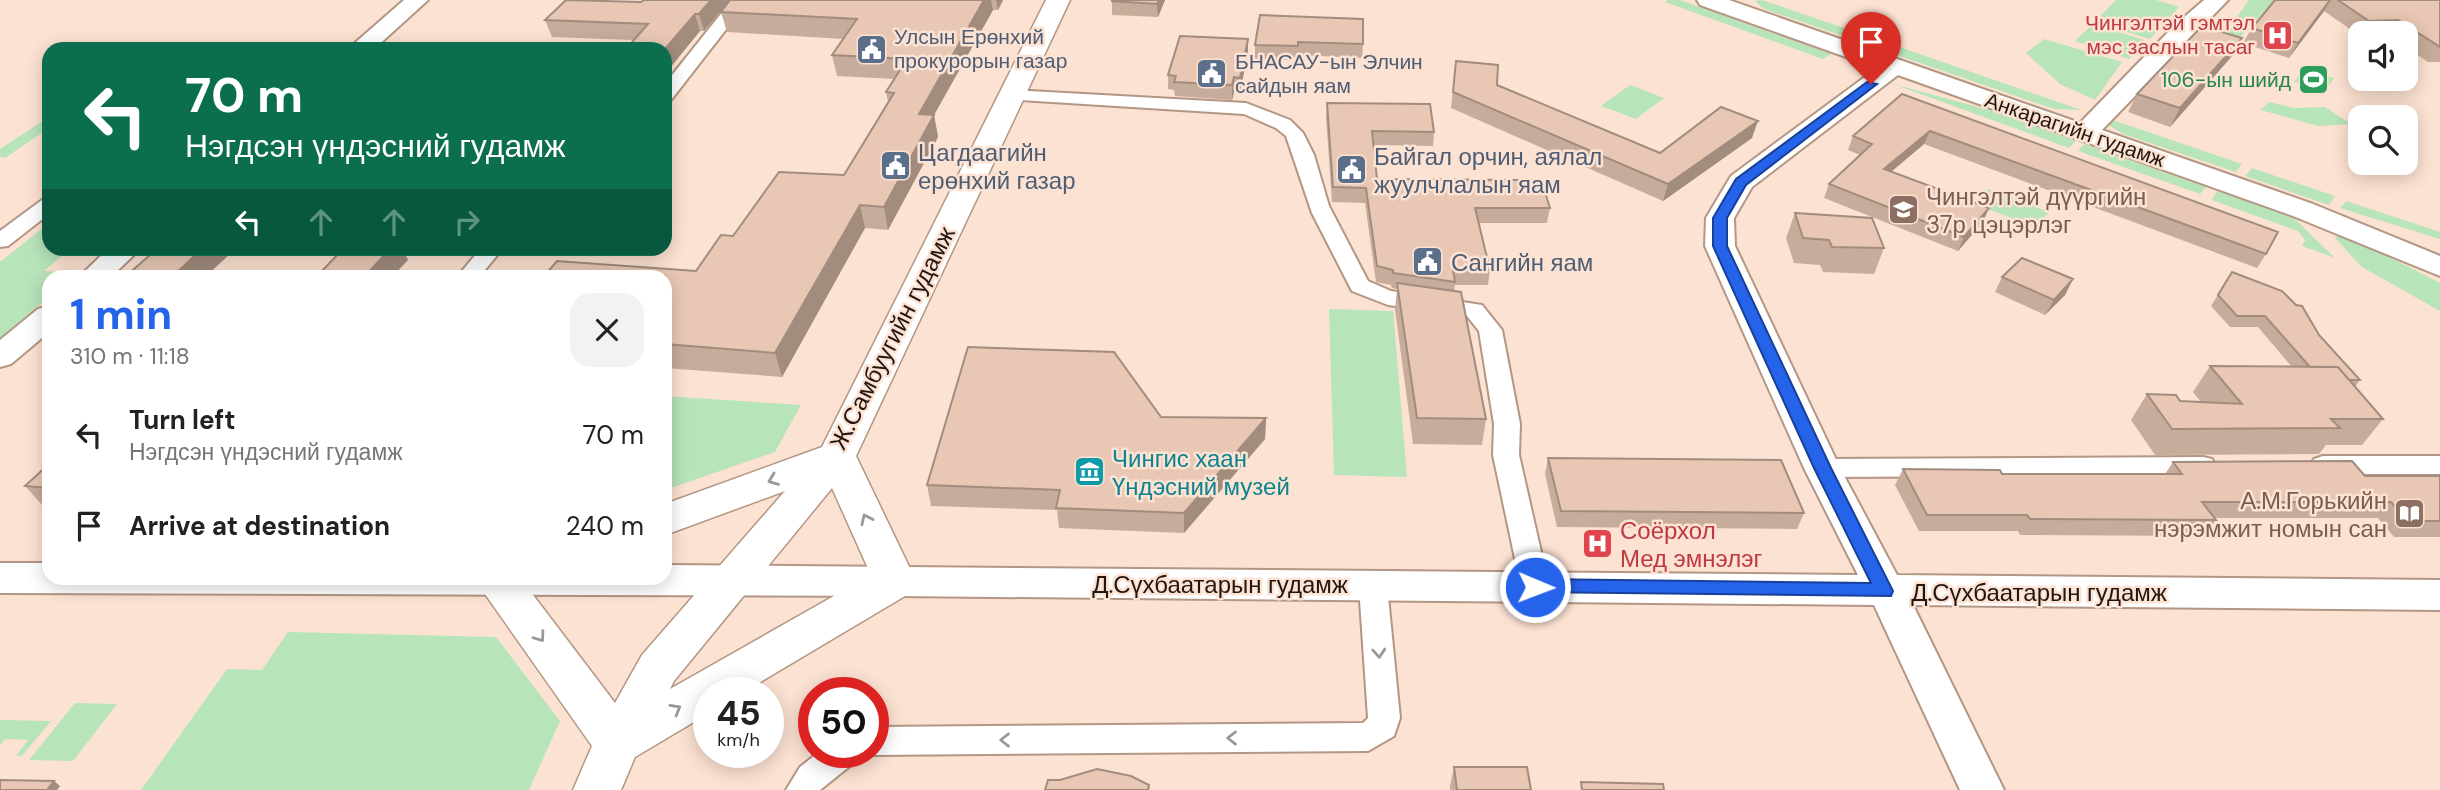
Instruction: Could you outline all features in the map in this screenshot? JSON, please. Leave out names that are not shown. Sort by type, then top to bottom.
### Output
[{"type":"main road","points":[[368,42],[417,0]]},
{"type":"main road","name":"Ж.Самбуугийн гудамж","points":[[597,790],[617,743],[658,668],[836,456],[1058,0]]},
{"type":"main road","name":"Анкарагийн гудамж","points":[[1708,0],[1742,5],[1895,66],[2315,214],[2440,267]]},
{"type":"main road","points":[[2084,134],[2183,30],[2217,0]]},
{"type":"main road","points":[[1895,66],[1741,182],[1720,218],[1720,246],[1822,468],[1912,641],[1982,790]]},
{"type":"main road","points":[[102,270],[118,256]]},
{"type":"main road","points":[[0,357],[42,322]]},
{"type":"main road","points":[[509,585],[617,743],[895,581],[836,456],[672,517]]},
{"type":"main road","name":"Д.Сүхбаатарын гудамж","points":[[0,578],[42,578]]},
{"type":"main road","name":"Д.Сүхбаатарын гудамж","points":[[672,581],[895,581],[2440,595]]},
{"type":"street","points":[[672,87],[741,0]]},
{"type":"street","points":[[1011,95],[1245,109],[1274,117],[1292,128],[1303,147],[1320,209],[1348,260],[1353,279],[1365,290],[1392,298],[1474,310],[1490,330],[1507,424],[1506,456],[1535,587]]},
{"type":"street","points":[[0,241],[42,209]]},
{"type":"street","points":[[474,270],[486,256]]},
{"type":"street","points":[[2294,465],[2440,465]]},
{"type":"street","points":[[1822,468],[2225,466]]},
{"type":"street","points":[[889,741],[1368,737],[1383,727],[1384,718],[1373,586]]},
{"type":"street","points":[[802,790],[811,776],[822,768]]},
{"type":"green space","points":[[1680,0],[1831,54],[1823,59],[1665,2]]},
{"type":"green space","points":[[1762,0],[1859,33],[1852,39],[1764,9],[1755,1]]},
{"type":"green space","points":[[2116,0],[2156,0],[2179,7],[2150,39],[2095,22]]},
{"type":"green space","points":[[2249,0],[2275,0],[2239,38],[2224,35]]},
{"type":"green space","points":[[2093,24],[2144,40],[2129,59],[2075,41]]},
{"type":"green space","points":[[1871,37],[2081,110],[2054,109],[1862,43]]},
{"type":"green space","points":[[2044,39],[2122,62],[2095,100],[2060,84],[2026,53]]},
{"type":"green space","name":"106-ын шийд","points":[[2303,69],[2334,78],[2326,90],[2294,82]]},
{"type":"green space","points":[[1893,84],[1989,110],[2076,141],[2069,148]]},
{"type":"green space","points":[[1630,85],[1664,98],[1636,119],[1601,106]]},
{"type":"green space","points":[[2269,102],[2294,108],[2325,107],[2348,124],[2318,126],[2261,110]]},
{"type":"green space","points":[[2107,118],[2242,164],[2236,172],[2123,134],[2110,126]]},
{"type":"green space","points":[[42,122],[42,133],[5,158],[0,157],[0,149]]},
{"type":"green space","points":[[2084,144],[2206,187],[2200,194],[2078,151]]},
{"type":"green space","points":[[2252,168],[2335,196],[2329,205],[2245,176]]},
{"type":"green space","points":[[1988,189],[2049,212],[2035,227],[1974,204]]},
{"type":"green space","points":[[2218,190],[2295,219],[2335,258],[2302,246],[2305,240],[2298,231],[2212,200]]},
{"type":"green space","points":[[2346,201],[2440,232],[2440,239],[2340,208]]},
{"type":"green space","points":[[42,229],[42,256],[62,256],[42,270],[42,303],[0,338],[0,262]]},
{"type":"green space","points":[[2338,236],[2376,250],[2440,283],[2440,311],[2362,267],[2335,238]]},
{"type":"green space","points":[[1329,309],[1393,311],[1407,477],[1334,475]]},
{"type":"green space","points":[[672,396],[801,405],[775,452],[672,488]]},
{"type":"green space","points":[[288,632],[496,637],[560,721],[529,790],[141,790],[227,669],[262,670]]},
{"type":"green space","points":[[75,703],[117,704],[73,761],[29,760]]},
{"type":"green space","points":[[0,720],[51,721],[22,756],[16,756],[28,740],[5,739],[0,745]]},
{"type":"building","points":[[566,0],[711,0],[671,42],[632,42],[648,24],[545,20]]},
{"type":"building","points":[[730,0],[984,0],[919,114],[934,115],[884,207],[860,205],[775,353],[672,345],[672,270],[549,270],[557,261],[696,271],[721,235],[733,236],[779,172],[844,175],[894,93],[886,92],[907,59],[832,55],[857,19],[721,12]]},
{"type":"building","points":[[1112,0],[1159,0],[1157,4]]},
{"type":"building","points":[[2275,0],[2330,0],[2298,43],[2252,28]]},
{"type":"building","points":[[2338,0],[2440,0],[2440,47],[2418,33],[2418,21],[2369,21]]},
{"type":"building","points":[[1260,15],[1363,19],[1363,44],[1298,42],[1298,46],[1255,45]]},
{"type":"building","points":[[2202,26],[2242,38],[2180,108],[2137,94]]},
{"type":"building","name":"БНАСАУ-ын Элчин сайдын яам","points":[[1180,36],[1248,39],[1240,78],[1234,77],[1232,85],[1174,82],[1176,76],[1168,75]]},
{"type":"building","points":[[1456,61],[1498,65],[1497,85],[1660,153],[1721,107],[1758,121],[1668,184],[1453,92]]},
{"type":"building","points":[[1902,94],[2278,232],[2266,254],[1930,131],[1884,169],[1989,208],[1964,237],[1829,184],[1872,144],[1853,136]]},
{"type":"building","points":[[1327,103],[1430,104],[1434,132],[1372,131],[1377,179],[1541,180],[1550,208],[1475,208],[1490,270],[1453,270],[1455,282],[1393,273],[1393,270],[1377,266],[1366,188],[1333,187]]},
{"type":"building","points":[[1795,213],[1872,218],[1884,248],[1832,247],[1829,240],[1803,238]]},
{"type":"building","points":[[149,256],[194,256],[179,270],[133,270]]},
{"type":"building","points":[[336,256],[384,256],[371,270],[323,270]]},
{"type":"building","points":[[2022,258],[2073,279],[2054,300],[2002,277]]},
{"type":"building","points":[[2232,272],[2282,291],[2296,305],[2302,306],[2319,335],[2360,380],[2349,380],[2338,367],[2310,367],[2265,316],[2237,316],[2218,295]]},
{"type":"building","points":[[1397,283],[1461,292],[1486,419],[1417,418]]},
{"type":"building","name":"Чингис хаан Үндэсний музей","points":[[968,347],[1114,352],[1161,417],[1266,418],[1184,513],[1056,508],[1060,490],[927,485]]},
{"type":"building","points":[[2210,366],[2338,367],[2383,419],[2331,419],[2340,428],[2172,429],[2147,394],[2176,395],[2180,401],[2242,404]]},
{"type":"building","points":[[1548,458],[1781,460],[1804,513],[1561,511]]},
{"type":"building","points":[[2352,461],[2365,476],[2440,476],[2440,521],[2408,521],[2391,502],[2202,502],[2216,520],[2030,519],[2027,515],[1927,515],[1903,469],[2000,470],[2002,474],[2182,474],[2173,462]]},
{"type":"building","points":[[42,470],[42,487],[25,486]]},
{"type":"building","points":[[1454,767],[1527,767],[1531,790],[1457,790]]},
{"type":"building","points":[[1097,769],[1131,776],[1149,785],[1148,790],[1045,790],[1048,780],[1060,780]]},
{"type":"building","points":[[0,780],[54,781],[47,790],[0,790]]},
{"type":"building","points":[[1581,782],[1663,784],[1664,790],[1582,790]]},
{"type":"place","name":"Чингэлтэй гэмтэл мэс заслын тасаг","points":[[2278,35]]},
{"type":"place","name":"Улсын Ерөнхий прокурорын газар","points":[[871,49]]},
{"type":"place","name":"БНАСАУ-ын Элчин сайдын яам","points":[[1212,74]]},
{"type":"place","name":"106-ын шийд","points":[[2314,80]]},
{"type":"place","name":"Цагдаагийн ерөнхий газар","points":[[895,166]]},
{"type":"place","name":"Байгал орчин, аялал жуулчлалын яам","points":[[1351,170]]},
{"type":"place","name":"Чингэлтэй дүүргийн 37р цэцэрлэг","points":[[1903,210]]},
{"type":"place","name":"Сангийн яам","points":[[1428,262]]},
{"type":"place","name":"Чингис хаан Үндэсний музей","points":[[1089,472]]},
{"type":"place","name":"А.М.Горькийн нэрэмжит номын сан","points":[[2410,514]]},
{"type":"place","name":"Соёрхол Мед эмнэлэг","points":[[1597,544]]},
{"type":"route","points":[[1535,587],[1884,591],[1822,468],[1720,246],[1720,218],[1741,182],[1871,84]]}]
